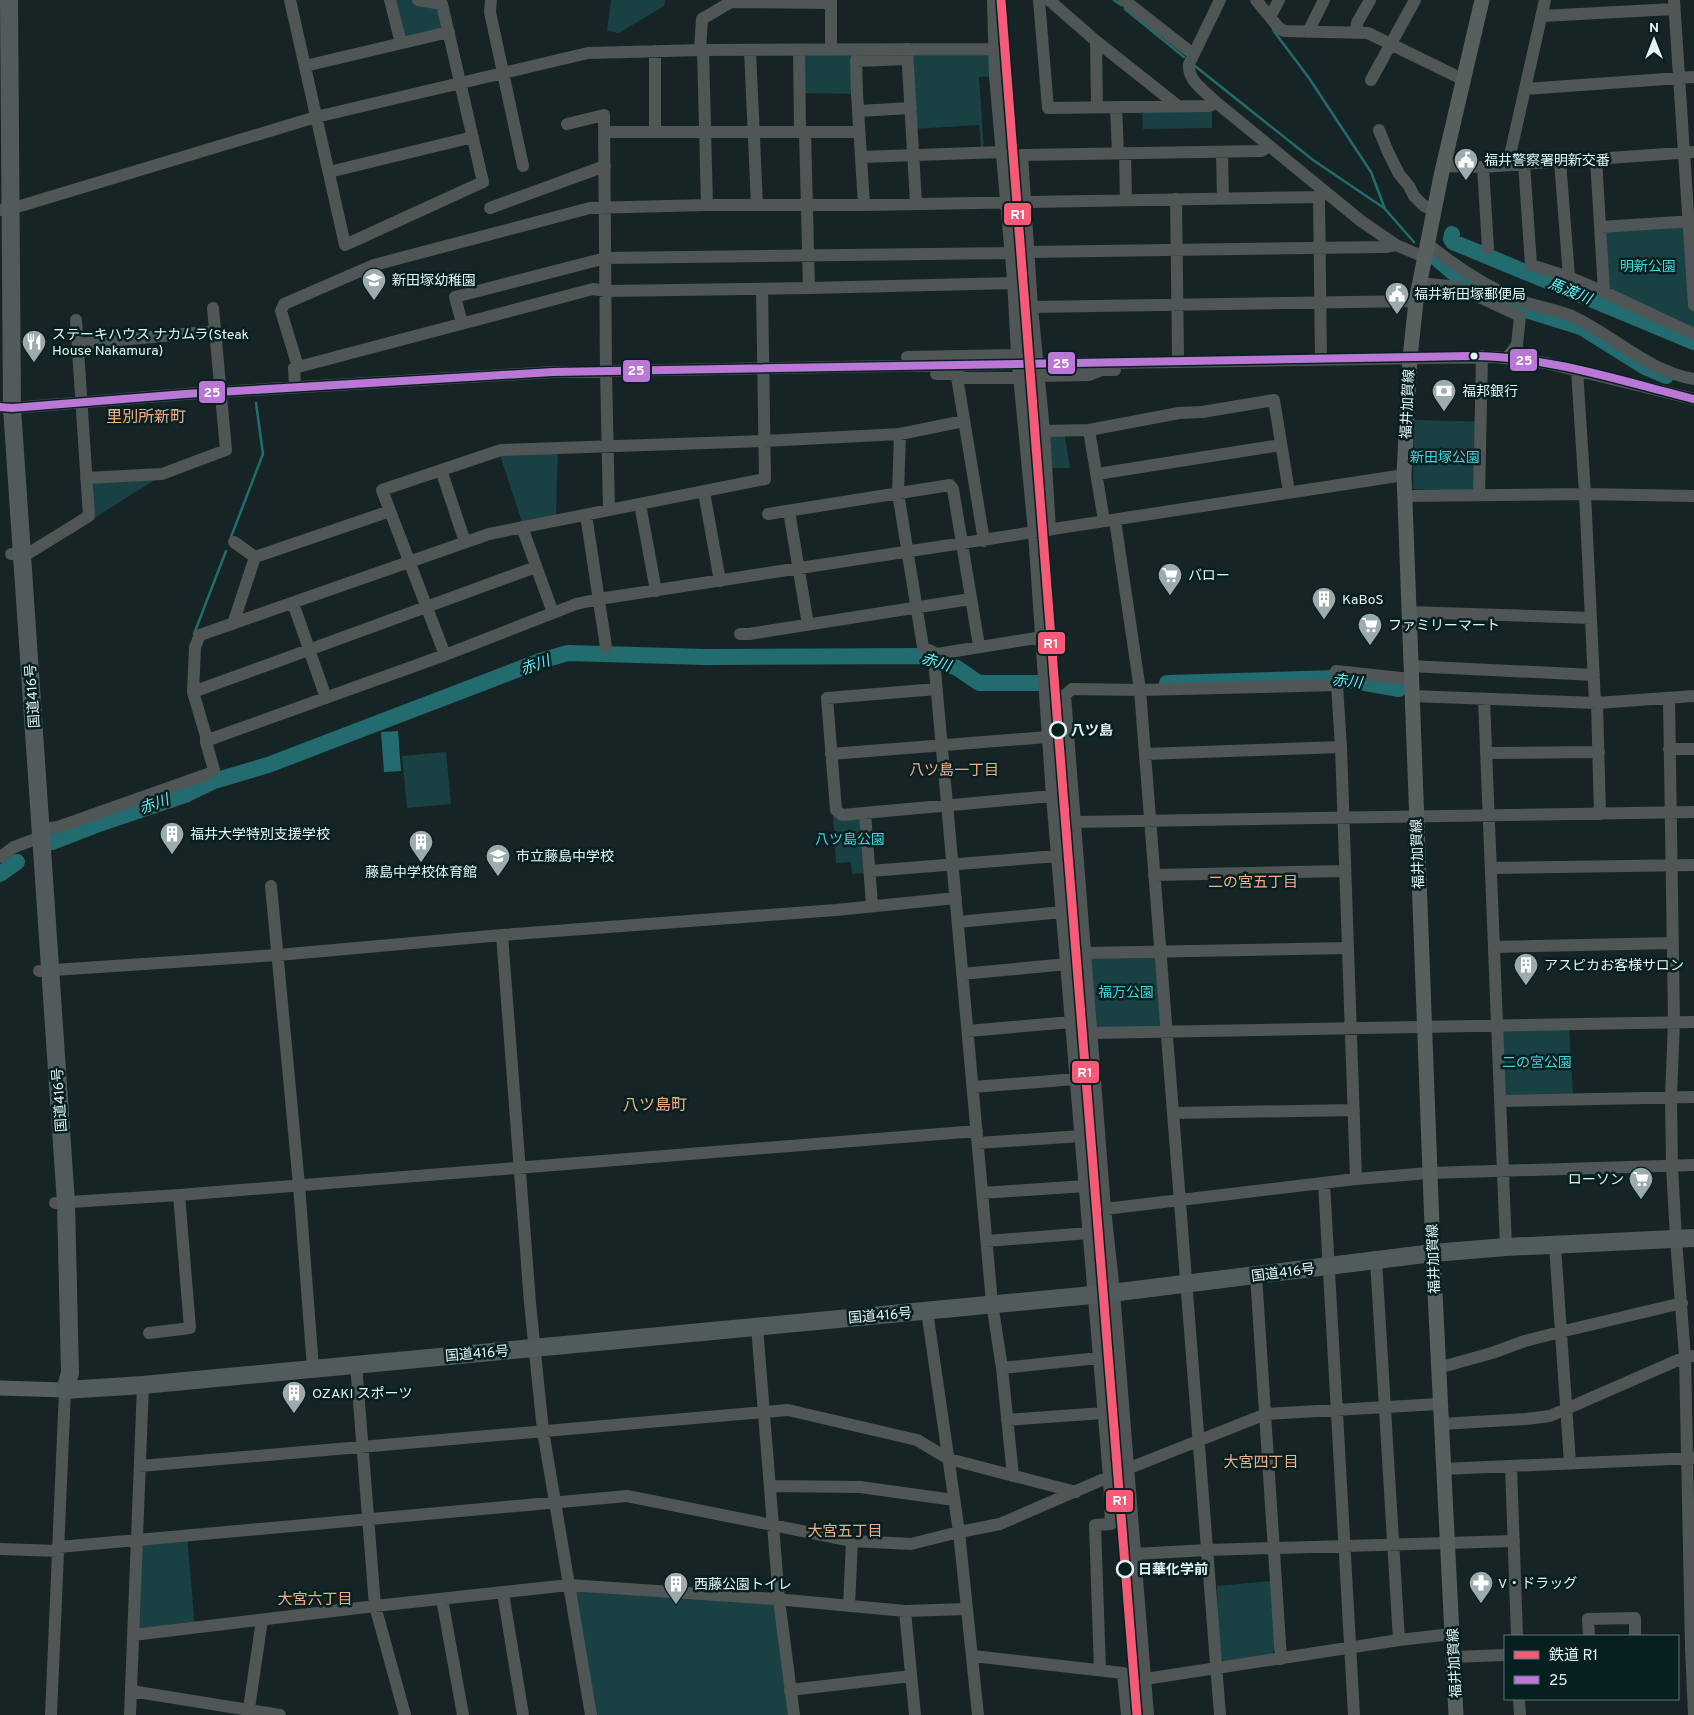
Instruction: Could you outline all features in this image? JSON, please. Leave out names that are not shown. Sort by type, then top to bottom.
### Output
[{"type":"highway","name":"国道416号","points":[[5,407],[5,209],[9,0]]},
{"type":"highway","name":"国道416号","points":[[0,274],[5,407],[38,835],[61,1203],[58,1374],[65,1390],[143,1385],[992,1303],[1094,1295],[1433,1254],[1506,1248],[1694,1238]]},
{"type":"main road","name":"福井加賀線","points":[[1456,1715],[1433,1254],[1415,817],[1404,475],[1410,358],[1416,301],[1433,211],[1482,0]]},
{"type":"main road","points":[[0,1388],[65,1390]]},
{"type":"street","points":[[290,0],[345,245],[483,182],[442,4],[418,0]]},
{"type":"street","points":[[390,0],[402,43]]},
{"type":"street","points":[[491,0],[490,12],[524,166]]},
{"type":"street","points":[[993,0],[994,50],[1014,283],[1014,360],[1020,378],[1034,532],[1052,796],[1108,1477],[1111,1524],[1095,1525],[1100,1670]]},
{"type":"street","points":[[1039,0],[1048,108],[1209,106],[1217,102]]},
{"type":"street","points":[[1049,0],[1096,41],[1178,106]]},
{"type":"street","points":[[1124,0],[1193,54]]},
{"type":"street","points":[[1220,0],[1189,64],[1190,74],[1194,81],[1270,146],[1323,195],[1396,245]]},
{"type":"street","points":[[1256,0],[1279,28],[1284,31],[1368,33],[1464,80]]},
{"type":"street","points":[[1270,17],[1279,0]]},
{"type":"street","points":[[1308,32],[1324,0]]},
{"type":"street","points":[[1356,32],[1358,23],[1370,0]]},
{"type":"street","points":[[1371,80],[1414,0]]},
{"type":"street","points":[[1508,164],[1545,0]]},
{"type":"street","points":[[707,205],[702,19],[731,2],[831,2],[831,50]]},
{"type":"street","points":[[1542,16],[1674,4],[1679,78],[1689,153],[1694,304]]},
{"type":"street","points":[[305,66],[449,32]]},
{"type":"street","points":[[1096,41],[1097,107]]},
{"type":"street","points":[[5,209],[316,117],[588,53],[702,50],[831,50],[858,56],[994,50]]},
{"type":"street","points":[[750,50],[756,205]]},
{"type":"street","points":[[799,50],[809,288]]},
{"type":"street","points":[[655,51],[655,132]]},
{"type":"street","points":[[908,54],[916,204]]},
{"type":"street","points":[[858,56],[859,132],[864,205]]},
{"type":"street","points":[[1525,89],[1694,78]]},
{"type":"street","points":[[1116,107],[1126,200]]},
{"type":"street","points":[[859,111],[911,108]]},
{"type":"street","points":[[566,124],[604,115],[609,510]]},
{"type":"street","points":[[1379,130],[1399,174],[1409,186],[1414,196],[1433,211]]},
{"type":"street","points":[[604,132],[859,132]]},
{"type":"street","points":[[329,172],[473,138]]},
{"type":"street","points":[[1050,530],[1040,376],[1042,359],[1032,306],[1022,155],[1260,151],[1270,146]]},
{"type":"street","points":[[861,157],[1002,152]]},
{"type":"street","points":[[1222,152],[1223,199]]},
{"type":"street","points":[[1444,163],[1483,167],[1689,153]]},
{"type":"street","points":[[1596,159],[1604,292]]},
{"type":"street","points":[[1560,161],[1569,277]]},
{"type":"street","points":[[1524,163],[1531,265],[1569,277],[1694,334]]},
{"type":"street","points":[[490,208],[605,166]]},
{"type":"street","points":[[1483,167],[1488,248]]},
{"type":"street","points":[[298,367],[281,311],[284,304],[374,265],[590,208],[1176,200],[1323,195]]},
{"type":"street","points":[[1321,360],[1320,248],[1323,195]]},
{"type":"street","points":[[1176,200],[1178,354]]},
{"type":"street","points":[[1600,227],[1691,222]]},
{"type":"street","points":[[1028,252],[1386,247],[1396,245],[1425,250],[1503,293],[1526,303],[1573,317],[1657,367],[1694,379]]},
{"type":"street","points":[[462,323],[455,297],[606,258],[1011,253]]},
{"type":"street","points":[[295,387],[294,368],[593,288],[606,290],[762,289],[1014,283]]},
{"type":"street","points":[[1419,283],[1458,287],[1520,316],[1517,344],[1507,358]]},
{"type":"street","points":[[0,857],[14,847],[38,835],[208,774],[214,770],[193,692],[195,647],[200,635],[489,534],[764,479],[762,289]]},
{"type":"street","points":[[1032,306],[1416,301]]},
{"type":"street","points":[[86,478],[162,474],[226,450],[213,308]]},
{"type":"street","points":[[16,554],[29,553],[89,516],[76,320]]},
{"type":"street","points":[[78,344],[215,332]]},
{"type":"street","points":[[1042,359],[1230,353],[1243,360]]},
{"type":"street","points":[[1042,359],[1321,360],[1482,356],[1546,363],[1694,399]]},
{"type":"street","points":[[1480,495],[1482,356]]},
{"type":"street","points":[[5,407],[553,372],[1014,360]]},
{"type":"street","points":[[1040,376],[1089,375],[1102,370],[1230,368],[1243,360]]},
{"type":"street","points":[[792,367],[824,375],[951,374],[964,378],[1020,378]]},
{"type":"street","points":[[1577,370],[1599,752],[1600,814]]},
{"type":"street","points":[[957,377],[984,541]]},
{"type":"street","points":[[1044,432],[1090,430],[1178,413],[1202,412],[1274,400],[1288,492]]},
{"type":"street","points":[[444,655],[382,490],[501,450],[764,441],[900,434],[964,421]]},
{"type":"street","points":[[1090,430],[1097,474],[1110,521],[1140,690],[1220,1715]]},
{"type":"street","points":[[900,434],[898,493],[923,647],[937,654],[1042,637]]},
{"type":"street","points":[[1097,474],[1281,445]]},
{"type":"street","points":[[441,470],[465,542]]},
{"type":"street","points":[[206,736],[211,739],[326,698],[576,604],[1404,475]]},
{"type":"street","points":[[768,514],[950,486],[953,489],[979,646]]},
{"type":"street","points":[[704,492],[720,581]]},
{"type":"street","points":[[1404,496],[1585,494],[1694,496]]},
{"type":"street","points":[[640,504],[656,592]]},
{"type":"street","points":[[255,557],[390,511]]},
{"type":"street","points":[[789,511],[808,625]]},
{"type":"street","points":[[586,515],[606,647]]},
{"type":"street","points":[[522,527],[553,613]]},
{"type":"street","points":[[234,542],[255,557]]},
{"type":"street","points":[[233,624],[255,557]]},
{"type":"street","points":[[193,692],[536,567]]},
{"type":"street","points":[[740,634],[970,599]]},
{"type":"street","points":[[292,603],[326,698]]},
{"type":"street","points":[[1408,612],[1591,618]]},
{"type":"street","points":[[935,671],[992,1303],[1002,1368],[1013,1476]]},
{"type":"street","points":[[1356,1179],[1341,747],[1336,671],[1594,675]]},
{"type":"street","points":[[1148,1715],[1114,1292],[1105,1209],[1065,695],[1072,689],[1140,690],[1337,685]]},
{"type":"street","points":[[937,690],[827,698],[836,810],[842,815],[1052,796]]},
{"type":"street","points":[[1411,696],[1596,703],[1694,696]]},
{"type":"street","points":[[1669,698],[1674,1022],[1671,1097],[1672,1167],[1676,1239],[1689,1356],[1694,1715]]},
{"type":"street","points":[[1484,699],[1506,1248]]},
{"type":"street","points":[[831,754],[1048,737]]},
{"type":"street","points":[[1145,754],[1341,747]]},
{"type":"street","points":[[1669,749],[1694,749]]},
{"type":"street","points":[[1487,753],[1599,752]]},
{"type":"street","points":[[1075,822],[1694,812]]},
{"type":"street","points":[[865,813],[872,906]]},
{"type":"street","points":[[870,871],[1058,856]]},
{"type":"street","points":[[1492,868],[1694,865]]},
{"type":"street","points":[[1154,874],[1344,872]]},
{"type":"street","points":[[271,886],[299,1185],[313,1368]]},
{"type":"street","points":[[45,971],[278,955],[502,935],[836,910],[956,898]]},
{"type":"street","points":[[958,922],[1062,912]]},
{"type":"street","points":[[502,935],[534,1348],[543,1431],[591,1715]]},
{"type":"street","points":[[1495,947],[1672,943]]},
{"type":"street","points":[[1086,953],[1347,948]]},
{"type":"street","points":[[962,974],[1067,964]]},
{"type":"street","points":[[968,1031],[1071,1022]]},
{"type":"street","points":[[1092,1033],[1694,1022]]},
{"type":"street","points":[[973,1087],[1076,1079]]},
{"type":"street","points":[[1501,1101],[1694,1097]]},
{"type":"street","points":[[1173,1113],[1354,1110]]},
{"type":"street","points":[[61,1203],[520,1167],[977,1137],[1081,1136]]},
{"type":"street","points":[[1105,1209],[1356,1179],[1430,1173],[1694,1165]]},
{"type":"street","points":[[1324,1183],[1354,1715]]},
{"type":"street","points":[[982,1193],[1085,1186]]},
{"type":"street","points":[[149,1333],[190,1328],[179,1195]]},
{"type":"street","points":[[987,1241],[1089,1233]]},
{"type":"street","points":[[1555,1246],[1570,1463]]},
{"type":"street","points":[[1376,1260],[1399,1640]]},
{"type":"street","points":[[1256,1275],[1282,1659]]},
{"type":"street","points":[[1438,1368],[1492,1354],[1525,1341],[1682,1303]]},
{"type":"street","points":[[927,1310],[959,1532],[978,1715]]},
{"type":"street","points":[[756,1327],[779,1600],[794,1715]]},
{"type":"street","points":[[1441,1424],[1550,1416],[1689,1356]]},
{"type":"street","points":[[1002,1368],[1099,1358]]},
{"type":"street","points":[[356,1364],[364,1448],[374,1606],[405,1715]]},
{"type":"street","points":[[130,1715],[143,1385]]},
{"type":"street","points":[[51,1715],[65,1390]]},
{"type":"street","points":[[0,1549],[59,1549],[137,1540],[627,1496],[852,1541],[911,1544],[1000,1524],[1127,1469],[1266,1414],[1440,1404]]},
{"type":"street","points":[[140,1466],[788,1410],[916,1440],[949,1459],[1076,1492]]},
{"type":"street","points":[[1007,1420],[1103,1413]]},
{"type":"street","points":[[1443,1469],[1691,1458]]},
{"type":"street","points":[[1511,1466],[1517,1635]]},
{"type":"street","points":[[770,1486],[860,1487],[954,1500]]},
{"type":"street","points":[[849,1606],[852,1541]]},
{"type":"street","points":[[1134,1554],[1207,1550],[1514,1541]]},
{"type":"street","points":[[133,1635],[374,1606],[569,1586],[779,1600],[905,1611],[966,1609]]},
{"type":"street","points":[[503,1592],[523,1715]]},
{"type":"street","points":[[442,1599],[463,1715]]},
{"type":"street","points":[[905,1611],[915,1715]]},
{"type":"street","points":[[1589,1635],[1588,1619],[1635,1618],[1635,1635]]},
{"type":"street","points":[[248,1712],[262,1620]]},
{"type":"street","points":[[1145,1679],[1399,1640],[1452,1634]]},
{"type":"street","points":[[1679,1647],[1692,1647]]},
{"type":"street","points":[[1454,1657],[1504,1655]]},
{"type":"street","points":[[973,1656],[1123,1673],[1127,1715]]},
{"type":"street","points":[[790,1690],[911,1676]]},
{"type":"street","points":[[131,1691],[248,1712],[280,1715]]},
{"type":"street","points":[[1519,1700],[1520,1715]]},
{"type":"green space","points":[[390,0],[417,0],[442,4],[449,32],[401,43]]},
{"type":"green space","points":[[611,0],[665,0],[664,6],[619,33],[607,31]]},
{"type":"green space","points":[[907,49],[994,49],[995,76],[979,77],[984,150],[981,150],[979,125],[912,129]]},
{"type":"green space","points":[[799,50],[859,50],[857,94],[800,93]]},
{"type":"green space","points":[[1142,110],[1212,110],[1212,128],[1143,129]]},
{"type":"green space","name":"明新公園","points":[[1688,222],[1694,305],[1694,334],[1604,292],[1600,227]]},
{"type":"green space","name":"新田塚公園","points":[[1414,420],[1478,421],[1476,491],[1413,489]]},
{"type":"green space","points":[[1044,431],[1064,431],[1070,468],[1047,468]]},
{"type":"green space","points":[[558,448],[556,518],[522,522],[499,452]]},
{"type":"green space","points":[[161,476],[91,520],[89,478]]},
{"type":"green space","points":[[446,752],[451,804],[407,808],[402,756]]},
{"type":"green space","name":"八ツ島公園","points":[[865,813],[868,873],[852,874],[851,862],[836,863],[833,816]]},
{"type":"green space","name":"福万公園","points":[[1160,951],[1167,1031],[1092,1033],[1085,953]]},
{"type":"green space","name":"二の宮公園","points":[[1569,1027],[1573,1096],[1503,1097],[1500,1029]]},
{"type":"green space","points":[[187,1535],[195,1628],[133,1635],[137,1540]]},
{"type":"green space","points":[[1273,1581],[1277,1647],[1272,1654],[1224,1661],[1219,1656],[1217,1586]]},
{"type":"green space","points":[[574,1591],[776,1599],[789,1715],[596,1715]]},
{"type":"shaded area","points":[[398,731],[401,771],[384,772],[381,732]]},
{"type":"waterway","points":[[1114,0],[1121,5]]},
{"type":"waterway","points":[[1125,9],[1184,57]]},
{"type":"waterway","points":[[1273,30],[1309,78],[1371,172],[1385,209],[1414,242]]},
{"type":"waterway","points":[[1195,66],[1313,160],[1384,208]]},
{"type":"waterway","name":"馬渡川","points":[[1452,234],[1451,239],[1453,242],[1694,342]]},
{"type":"waterway","points":[[1435,257],[1457,276],[1507,304],[1581,327],[1645,367],[1666,376]]},
{"type":"waterway","points":[[231,537],[263,454],[256,403]]},
{"type":"waterway","points":[[194,634],[226,551]]},
{"type":"waterway","name":"赤川","points":[[52,842],[185,795],[214,781],[268,765],[540,661],[568,653],[705,657],[925,656],[957,668],[979,683],[1039,683]]},
{"type":"waterway","name":"赤川","points":[[1167,683],[1337,678],[1399,689]]},
{"type":"waterway","name":"赤川","points":[[0,874],[17,862]]},
{"type":"tunnel","points":[[1010,364],[1046,364]]},
{"type":"rail line","name":"R1","points":[[1001,0],[1137,1715]]},
{"type":"transit line","name":"25","points":[[0,407],[12,408],[185,394],[553,372],[1471,356],[1528,360],[1556,365],[1611,377],[1694,399]]},
{"type":"place","name":"福井警察署明新交番","points":[[1466,181]]},
{"type":"place","name":"新田塚幼稚園","points":[[374,301]]},
{"type":"place","name":"福井新田塚郵便局","points":[[1397,315]]},
{"type":"place","name":"ステーキハウス ナカムラ(Steak House Nakamura)","points":[[34,363]]},
{"type":"place","name":"福邦銀行","points":[[1444,412]]},
{"type":"place","name":"バロー","points":[[1170,596]]},
{"type":"place","name":"KaBoS","points":[[1324,620]]},
{"type":"place","name":"ファミリーマート","points":[[1370,646]]},
{"type":"place","name":"八ツ島","points":[[1058,730]]},
{"type":"place","name":"福井大学特別支援学校","points":[[172,855]]},
{"type":"place","name":"藤島中学校体育館","points":[[421,863]]},
{"type":"place","name":"市立藤島中学校","points":[[498,877]]},
{"type":"place","name":"アスピカお客様サロン","points":[[1526,986]]},
{"type":"place","name":"ローソン","points":[[1641,1200]]},
{"type":"place","name":"OZAKI スポーツ","points":[[294,1414]]},
{"type":"place","name":"日華化学前","points":[[1125,1569]]},
{"type":"place","name":"V・ドラッグ","points":[[1481,1604]]},
{"type":"place","name":"西藤公園トイレ","points":[[676,1605]]},
{"type":"district","name":"里別所新町","points":[[146,416]]},
{"type":"district","name":"八ツ島一丁目","points":[[954,770]]},
{"type":"district","name":"二の宮五丁目","points":[[1253,882]]},
{"type":"district","name":"八ツ島町","points":[[655,1104]]},
{"type":"district","name":"大宮四丁目","points":[[1261,1462]]},
{"type":"district","name":"大宮五丁目","points":[[845,1531]]},
{"type":"district","name":"大宮六丁目","points":[[315,1599]]}]
